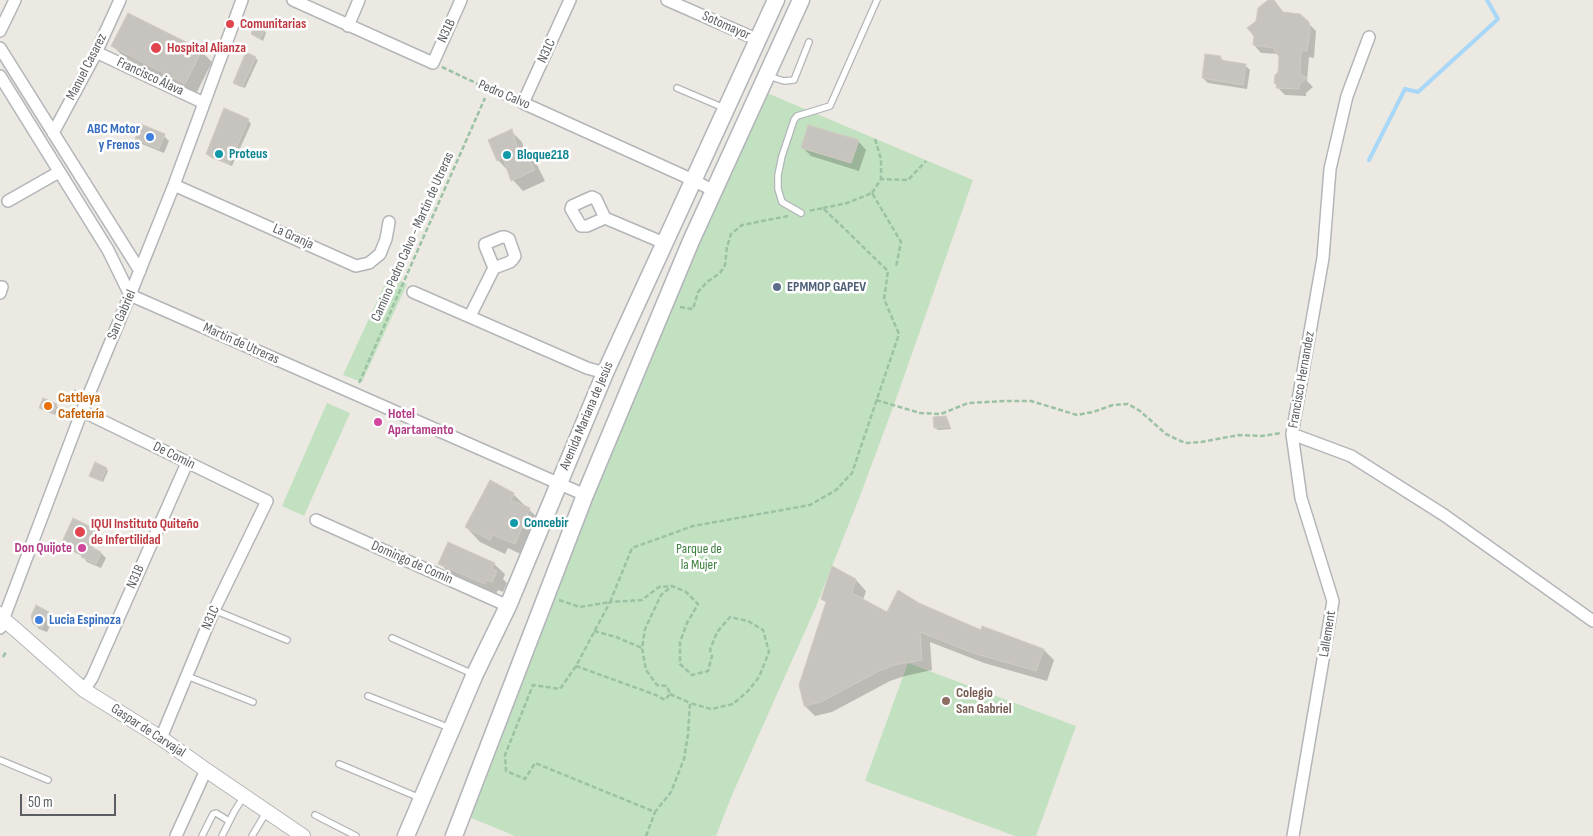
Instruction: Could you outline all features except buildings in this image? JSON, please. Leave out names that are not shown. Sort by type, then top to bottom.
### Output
[{"type":"main road","name":"Avenida Mariana de Jesús","points":[[406,836],[452,728],[508,606],[605,373],[776,0]]},
{"type":"main road","name":"Avenida Mariana de Jesús","points":[[454,836],[585,495],[691,241],[802,0]]},
{"type":"main road","points":[[667,237],[691,241]]},
{"type":"street","points":[[0,31],[15,0]]},
{"type":"street","name":"Manuel Casarez","points":[[53,133],[96,52],[120,0]]},
{"type":"street","name":"San Gabriel","points":[[1,620],[82,410],[174,185],[242,0]]},
{"type":"street","points":[[293,0],[432,63]]},
{"type":"street","points":[[348,26],[359,0]]},
{"type":"street","name":"N31B","points":[[432,63],[461,0]]},
{"type":"street","name":"N31C","points":[[524,103],[570,0]]},
{"type":"street","name":"Sotomayor","points":[[667,0],[758,40]]},
{"type":"street","name":"Francisco Hernandez","points":[[1368,37],[1347,96],[1330,169],[1324,258],[1292,434],[1351,456],[1444,515],[1593,621]]},
{"type":"street","points":[[0,48],[140,271]]},
{"type":"street","name":"Francisco Álava","points":[[96,52],[204,102]]},
{"type":"street","points":[[0,76],[108,250],[130,295]]},
{"type":"street","name":"Pedro Calvo","points":[[490,89],[714,191]]},
{"type":"street","points":[[8,201],[59,172]]},
{"type":"street","name":"La Granja","points":[[174,185],[356,266],[369,262],[380,254],[386,239],[389,222]]},
{"type":"street","points":[[605,218],[667,237]]},
{"type":"street","points":[[470,316],[494,268]]},
{"type":"street","points":[[413,292],[587,368],[605,373]]},
{"type":"street","name":"Martin de Utreras","points":[[130,295],[585,495]]},
{"type":"street","name":"De Comin","points":[[82,410],[267,501]]},
{"type":"street","name":"Lallement","points":[[1292,434],[1302,498],[1333,602],[1293,836]]},
{"type":"street","name":"N31B","points":[[84,690],[92,678],[187,463]]},
{"type":"street","name":"N31C","points":[[161,738],[214,610],[267,501]]},
{"type":"street","name":"Domingo de Comin","points":[[316,520],[508,606]]},
{"type":"street","name":"Gaspar de Carvajal","points":[[1,620],[15,628],[84,690],[161,738],[303,836]]},
{"type":"street","points":[[176,836],[206,770]]},
{"type":"lane","points":[[802,213],[782,202],[778,190],[778,175],[782,156],[794,120],[797,116],[830,106],[877,0]]},
{"type":"lane","points":[[767,76],[784,81],[794,80],[809,42]]},
{"type":"lane","points":[[677,88],[726,109]]},
{"type":"lane","points":[[214,610],[287,640]]},
{"type":"lane","points":[[392,638],[476,674]]},
{"type":"lane","points":[[187,676],[253,702]]},
{"type":"lane","points":[[368,696],[452,728]]},
{"type":"lane","points":[[0,760],[48,780]]},
{"type":"lane","points":[[339,764],[422,798]]},
{"type":"lane","points":[[222,836],[244,796]]},
{"type":"lane","points":[[252,836],[267,811]]},
{"type":"lane","points":[[202,836],[213,814],[216,813],[229,821]]},
{"type":"lane","points":[[315,816],[356,836]]},
{"type":"path","name":"Pedro Calvo","points":[[432,63],[490,89]]},
{"type":"path","name":"Camino Pedro Calvo - Martin de Utreras","points":[[354,394],[490,89]]},
{"type":"path","points":[[680,307],[693,309],[698,292],[707,282],[720,273],[725,265],[731,234],[742,225],[847,204],[872,193],[881,179],[882,159],[875,139]]},
{"type":"path","points":[[881,179],[908,180],[926,161]]},
{"type":"path","points":[[872,193],[901,242],[896,267]]},
{"type":"path","points":[[655,812],[535,763],[526,779],[506,771],[505,756],[533,684],[560,689],[576,666],[610,602],[632,548],[693,526],[810,505],[836,490],[852,473],[899,334],[884,299],[888,271],[823,208]]},
{"type":"path","points":[[876,400],[920,413],[941,414],[968,404],[997,402],[1031,401],[1077,415],[1113,405],[1128,404],[1140,411],[1166,434],[1185,443],[1239,435],[1292,434]]},
{"type":"path","points":[[546,596],[580,607],[610,602],[642,600],[659,587],[672,586],[686,592],[698,604],[687,623],[680,642],[680,664],[692,675],[708,671],[712,656],[710,650],[717,632],[730,617],[748,621],[763,630],[769,652],[759,677],[748,691],[733,704],[711,709],[690,703],[670,694],[667,686],[657,685],[646,670],[642,648],[645,629],[661,595],[672,586]]},
{"type":"path","points":[[594,631],[616,637],[642,648]]},
{"type":"path","points":[[3,657],[6,652]]},
{"type":"path","points":[[576,666],[665,700],[670,694]]},
{"type":"path","points":[[646,836],[655,812],[671,792],[684,759],[690,703]]},
{"type":"green space","name":"Parque de la Mujer","points":[[760,90],[973,180],[860,496],[815,609],[732,795],[716,836],[515,836],[462,814]]},
{"type":"green space","points":[[389,275],[407,284],[362,382],[343,375]]},
{"type":"green space","points":[[327,403],[350,413],[304,516],[282,506]]},
{"type":"green space","points":[[908,663],[1076,726],[1036,836],[1015,836],[865,781]]},
{"type":"waterway","points":[[1369,160],[1405,89],[1418,92],[1498,19],[1487,0]]},
{"type":"place","name":"Comunitarias","points":[[230,24]]},
{"type":"place","name":"Hospital Alianza","points":[[156,48]]},
{"type":"place","name":"ABC Motor y Frenos","points":[[150,137]]},
{"type":"place","name":"Proteus","points":[[219,154]]},
{"type":"place","name":"Bloque218","points":[[507,155]]},
{"type":"place","name":"EPMMOP GAPEV","points":[[777,287]]},
{"type":"place","name":"Cattleya Cafetería","points":[[48,406]]},
{"type":"place","name":"Hotel Apartamento","points":[[378,422]]},
{"type":"place","name":"Concebir","points":[[514,523]]},
{"type":"place","name":"IQUI Instituto Quiteño de Infertilidad","points":[[80,532]]},
{"type":"place","name":"Don Quijote","points":[[82,548]]},
{"type":"place","name":"Lucia Espinoza","points":[[39,620]]},
{"type":"place","name":"Colegio San Gabriel","points":[[946,701]]}]
